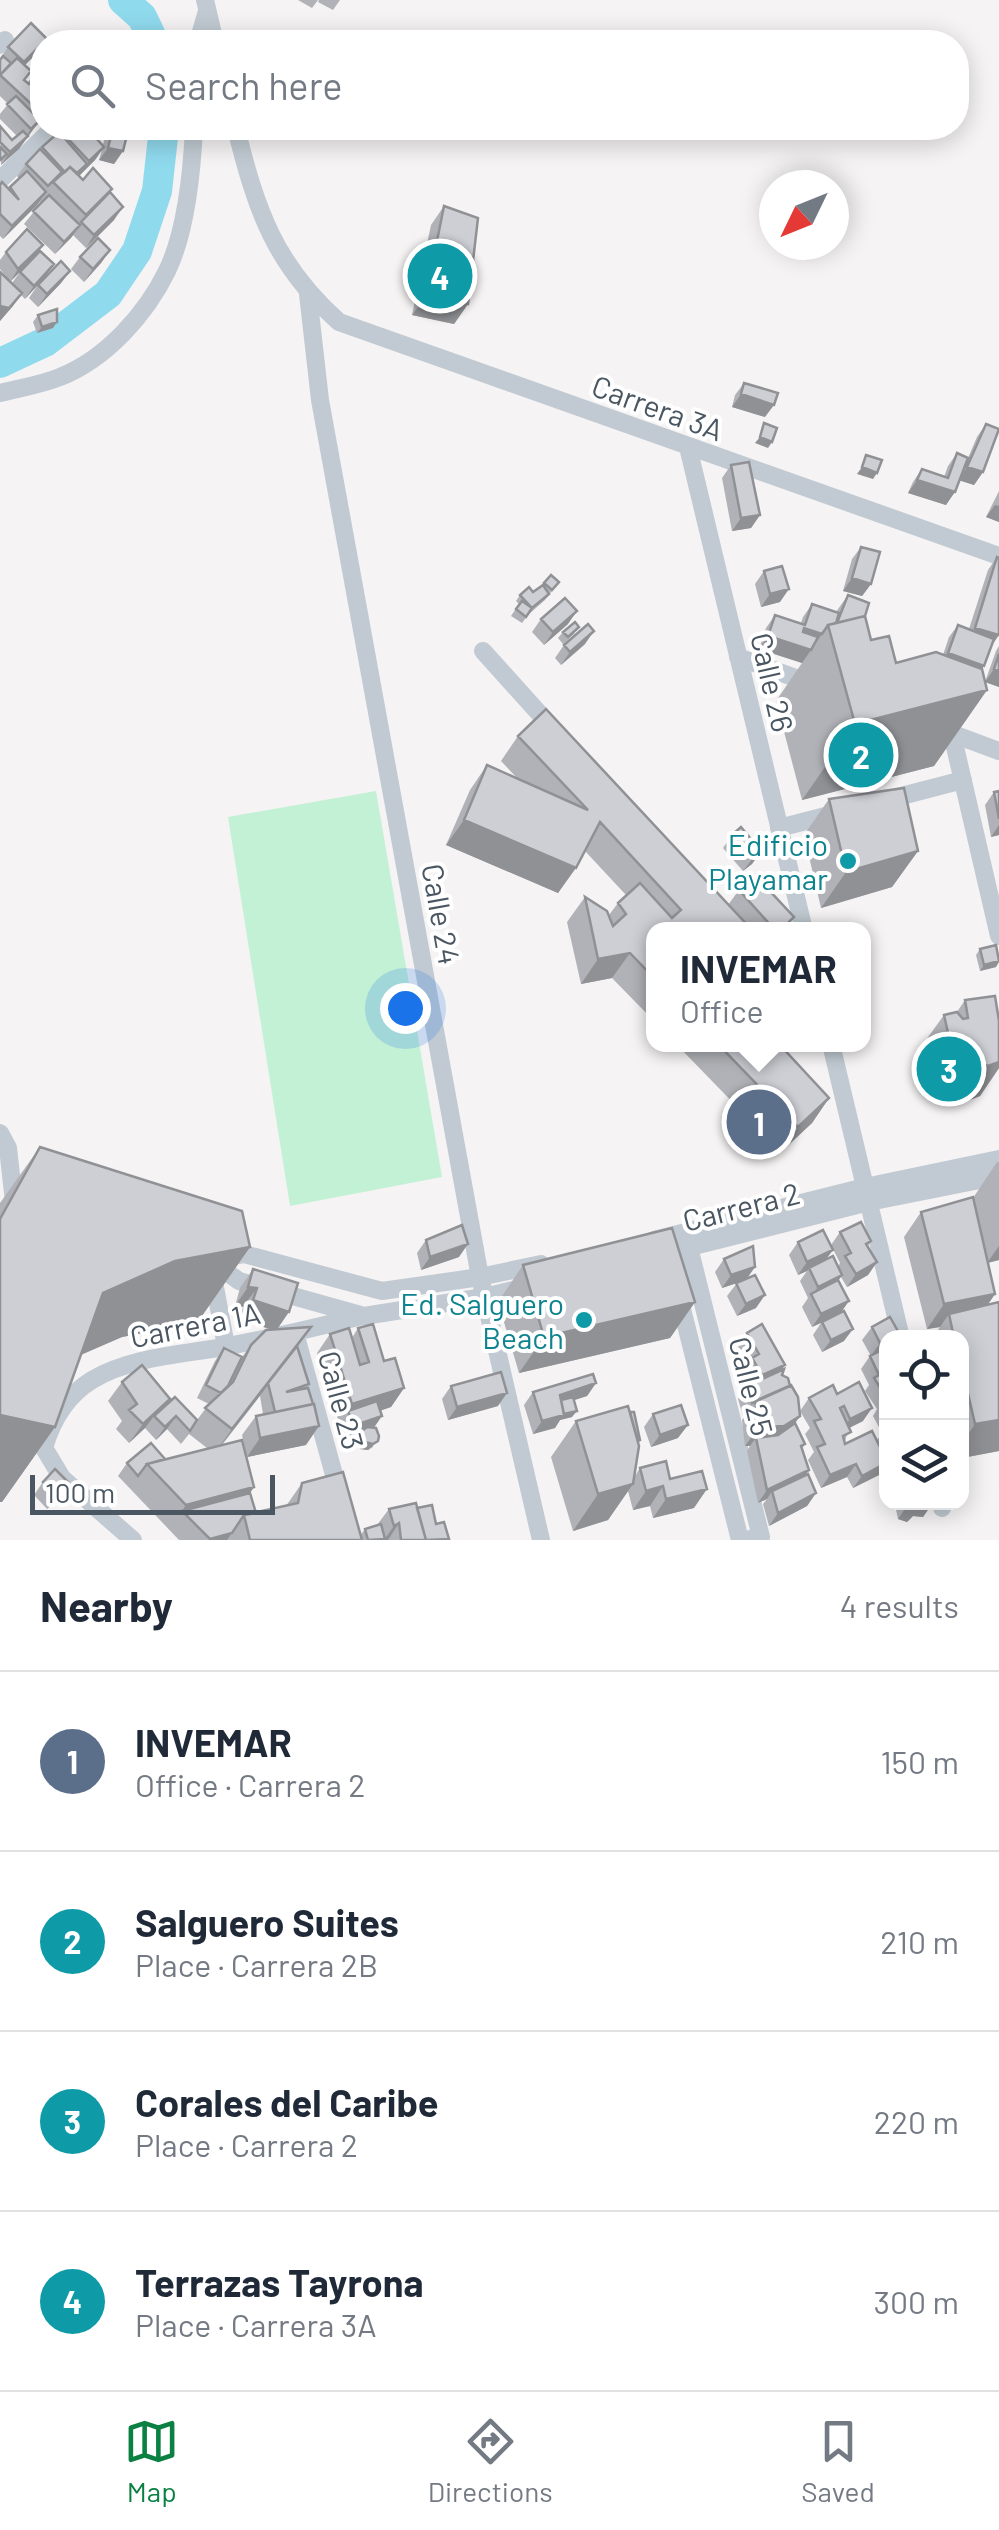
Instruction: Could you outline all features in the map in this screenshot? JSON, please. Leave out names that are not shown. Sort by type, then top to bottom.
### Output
[{"type":"street","points":[[201,30],[206,5]]},
{"type":"street","points":[[206,5],[212,30]]},
{"type":"street","points":[[0,180],[41,140]]},
{"type":"street","points":[[0,392],[61,377],[108,349],[141,311],[168,269],[191,183],[193,140]]},
{"type":"street","points":[[239,140],[248,178],[274,246],[308,294]]},
{"type":"street","name":"Carrera 3A","points":[[308,294],[338,322],[999,556]]},
{"type":"street","name":"Calle 24","points":[[308,294],[320,400],[480,1277],[541,1540]]},
{"type":"street","name":"Calle 26","points":[[688,447],[802,922]]},
{"type":"street","points":[[483,652],[574,751]]},
{"type":"street","points":[[738,657],[827,689]]},
{"type":"street","points":[[916,721],[999,751]]},
{"type":"street","points":[[952,734],[999,936]]},
{"type":"street","points":[[779,828],[963,780]]},
{"type":"street","points":[[833,1052],[899,1330]]},
{"type":"street","points":[[0,1133],[8,1148],[14,1202]]},
{"type":"street","name":"Carrera 2","points":[[629,1254],[999,1159]]},
{"type":"street","name":"Carrera 2","points":[[867,1194],[999,1176]]},
{"type":"street","name":"Calle 25","points":[[666,1246],[742,1540],[761,1536],[688,1240]]},
{"type":"street","points":[[210,1260],[244,1254],[382,1291],[554,1262]]},
{"type":"street","points":[[191,1255],[210,1260],[239,1281],[364,1316],[539,1284]]},
{"type":"street","points":[[210,1260],[226,1346]]},
{"type":"street","points":[[364,1316],[382,1291]]},
{"type":"street","name":"Carrera 1A","points":[[44,1448],[65,1402],[89,1382],[123,1365],[364,1316]]},
{"type":"street","name":"Calle 23","points":[[295,1333],[352,1540]]},
{"type":"street","points":[[24,1442],[44,1448],[62,1478],[133,1540]]},
{"type":"green space","points":[[376,791],[442,1177],[290,1206],[228,817]]},
{"type":"building","points":[[31,23],[38,30],[30,30],[30,56],[24,62],[8,47]]},
{"type":"building","points":[[3,56],[11,63],[0,75],[0,60]]},
{"type":"building","points":[[17,58],[30,70],[24,80],[30,83],[30,103],[0,75]]},
{"type":"building","points":[[16,96],[30,110],[30,128],[7,104]]},
{"type":"building","points":[[0,126],[12,140],[23,131],[28,136],[10,152],[0,142]]},
{"type":"building","points":[[50,140],[66,140],[87,164],[77,173],[70,167],[65,172],[42,147]]},
{"type":"building","points":[[69,140],[98,140],[104,147],[89,161]]},
{"type":"building","points":[[110,140],[126,140],[123,151],[108,148]]},
{"type":"building","points":[[40,149],[62,172],[48,186],[26,164]]},
{"type":"building","points":[[70,167],[83,180],[93,168],[112,189],[86,215],[53,182]]},
{"type":"building","points":[[27,171],[46,192],[12,226],[0,214],[0,185],[2,182],[19,200],[10,187]]},
{"type":"building","points":[[110,192],[123,207],[94,235],[81,222]]},
{"type":"building","points":[[49,195],[80,225],[64,242],[33,211]]},
{"type":"building","points":[[444,206],[478,218],[468,304],[426,296]]},
{"type":"building","points":[[27,229],[43,245],[18,269],[6,252]]},
{"type":"building","points":[[98,238],[110,250],[93,269],[80,257]]},
{"type":"building","points":[[40,251],[54,264],[34,286],[20,272]]},
{"type":"building","points":[[61,261],[70,271],[47,294],[38,285]]},
{"type":"building","points":[[0,272],[22,293],[9,308],[0,306]]},
{"type":"building","points":[[57,309],[57,322],[42,327],[38,315]]},
{"type":"building","points":[[744,383],[778,393],[774,405],[741,394]]},
{"type":"building","points":[[764,423],[777,428],[772,442],[760,437]]},
{"type":"building","points":[[986,424],[999,429],[983,472],[967,467]]},
{"type":"building","points":[[957,453],[968,458],[955,492],[917,480],[922,469],[948,478]]},
{"type":"building","points":[[866,455],[882,460],[877,473],[862,467]]},
{"type":"building","points":[[749,462],[760,515],[741,518],[731,465]]},
{"type":"building","points":[[861,547],[880,552],[871,584],[852,578]]},
{"type":"building","points":[[999,558],[999,635],[975,628]]},
{"type":"building","points":[[782,566],[789,589],[770,594],[764,571]]},
{"type":"building","points":[[551,575],[559,582],[552,590],[544,583]]},
{"type":"building","points":[[543,585],[549,594],[532,608],[520,595],[529,587],[533,592]]},
{"type":"building","points":[[848,595],[869,603],[865,616],[837,623]]},
{"type":"building","points":[[565,598],[577,611],[553,632],[541,619]]},
{"type":"building","points":[[522,601],[532,608],[526,617],[516,609]]},
{"type":"building","points":[[812,604],[839,613],[836,623],[828,625],[822,634],[804,628],[803,632],[818,637],[811,650],[768,636],[775,615],[805,625]]},
{"type":"building","points":[[865,616],[871,640],[889,636],[896,663],[936,652],[982,669],[987,690],[855,724],[828,625]]},
{"type":"building","points":[[575,622],[579,627],[568,637],[563,632]]},
{"type":"building","points":[[588,624],[594,631],[570,652],[564,645]]},
{"type":"building","points":[[958,625],[994,639],[984,666],[948,653]]},
{"type":"building","points":[[546,709],[745,922],[646,922],[646,970],[630,953],[598,959],[585,897],[607,911],[613,926],[626,914],[618,903],[640,883],[672,918],[681,910],[600,822],[576,868],[464,820],[487,765],[588,810],[518,736]]},
{"type":"building","points":[[904,788],[918,851],[846,872],[829,799]]},
{"type":"building","points":[[999,791],[999,819],[994,792]]},
{"type":"building","points":[[741,827],[761,851],[752,859],[732,835]]},
{"type":"building","points":[[755,875],[794,917],[789,922],[768,922],[739,890]]},
{"type":"building","points":[[996,945],[999,961],[984,965],[980,949]]},
{"type":"building","points":[[995,996],[999,1062],[988,1066],[951,1046],[944,1015],[957,1012],[963,1019],[968,1018],[965,1000]]},
{"type":"building","points":[[726,1052],[786,1052],[829,1098],[798,1127]]},
{"type":"building","points":[[40,1147],[242,1211],[250,1247],[175,1261],[103,1293],[55,1427],[0,1415],[0,1219]]},
{"type":"building","points":[[973,1197],[995,1294],[944,1304],[921,1212]]},
{"type":"building","points":[[861,1222],[871,1241],[866,1244],[877,1262],[856,1274],[845,1256],[851,1253],[840,1232]]},
{"type":"building","points":[[462,1225],[468,1244],[430,1257],[426,1240]]},
{"type":"building","points":[[672,1228],[695,1302],[544,1337],[523,1265]]},
{"type":"building","points":[[823,1230],[833,1250],[807,1262],[798,1242]]},
{"type":"building","points":[[753,1246],[755,1267],[731,1275],[724,1259]]},
{"type":"building","points":[[833,1256],[842,1275],[818,1287],[809,1268]]},
{"type":"building","points":[[253,1269],[298,1283],[289,1312],[253,1300],[257,1288],[248,1287]]},
{"type":"building","points":[[755,1275],[765,1295],[746,1304],[736,1283]]},
{"type":"building","points":[[838,1280],[849,1301],[821,1314],[811,1294]]},
{"type":"building","points":[[999,1302],[999,1420],[975,1424],[969,1398],[969,1330],[952,1330],[949,1314]]},
{"type":"building","points":[[844,1311],[853,1329],[831,1340],[822,1322]]},
{"type":"building","points":[[890,1317],[897,1330],[879,1330],[879,1341],[872,1327]]},
{"type":"building","points":[[373,1324],[384,1361],[395,1358],[404,1388],[352,1404],[330,1334],[349,1328],[360,1365],[369,1362],[358,1328]]},
{"type":"building","points":[[762,1324],[785,1365],[762,1375],[752,1358],[759,1354],[747,1333]]},
{"type":"building","points":[[311,1327],[232,1429],[205,1408],[233,1382],[251,1345],[266,1330]]},
{"type":"building","points":[[297,1346],[309,1384],[286,1392],[308,1388],[313,1404],[275,1412],[268,1383]]},
{"type":"building","points":[[224,1348],[242,1357],[221,1393],[206,1385]]},
{"type":"building","points":[[879,1352],[879,1375],[870,1356]]},
{"type":"building","points":[[142,1365],[170,1399],[143,1424],[129,1410],[137,1404],[122,1382]]},
{"type":"building","points":[[784,1369],[782,1375],[788,1378],[790,1386],[752,1403],[747,1386]]},
{"type":"building","points":[[501,1372],[507,1393],[457,1407],[451,1386]]},
{"type":"building","points":[[593,1374],[596,1383],[560,1395],[564,1415],[542,1421],[533,1392]]},
{"type":"building","points":[[859,1382],[872,1408],[850,1419],[844,1406],[840,1408],[851,1432],[843,1436],[845,1444],[872,1431],[879,1445],[879,1467],[862,1476],[856,1464],[830,1475],[817,1447],[825,1444],[814,1421],[821,1419],[809,1398],[833,1385],[837,1394]]},
{"type":"building","points":[[791,1385],[798,1397],[800,1416],[784,1426],[759,1427],[755,1401]]},
{"type":"building","points":[[175,1397],[197,1420],[190,1431],[176,1416],[165,1427],[154,1416]]},
{"type":"building","points":[[573,1397],[577,1411],[564,1414],[561,1400]]},
{"type":"building","points":[[377,1401],[382,1416],[353,1426],[348,1411]]},
{"type":"building","points":[[314,1404],[319,1426],[260,1438],[256,1416]]},
{"type":"building","points":[[681,1405],[688,1425],[660,1435],[653,1414]]},
{"type":"building","points":[[628,1406],[639,1446],[633,1484],[598,1494],[576,1421]]},
{"type":"building","points":[[630,1412],[634,1412],[638,1441]]},
{"type":"building","points":[[795,1423],[805,1444],[801,1446],[809,1470],[767,1490],[756,1438],[778,1435]]},
{"type":"building","points":[[376,1428],[379,1436],[373,1444],[365,1442],[362,1431]]},
{"type":"building","points":[[242,1440],[254,1487],[186,1505],[147,1464]]},
{"type":"building","points":[[151,1443],[165,1459],[147,1464],[138,1476],[127,1463]]},
{"type":"building","points":[[666,1461],[670,1479],[702,1471],[707,1489],[666,1499],[663,1486],[646,1491],[640,1468]]},
{"type":"building","points":[[55,1469],[69,1483],[56,1496],[43,1482]]},
{"type":"building","points":[[343,1472],[362,1540],[250,1540],[244,1515],[298,1503],[302,1483]]},
{"type":"building","points":[[808,1474],[816,1493],[778,1513],[772,1491]]},
{"type":"building","points":[[250,1493],[256,1513],[244,1515],[232,1533],[210,1539],[182,1511]]},
{"type":"building","points":[[416,1503],[426,1540],[401,1540],[399,1523],[394,1526],[389,1509]]},
{"type":"building","points":[[432,1505],[436,1524],[444,1522],[449,1539],[426,1540],[417,1508]]},
{"type":"building","points":[[381,1524],[385,1539],[368,1540],[365,1529]]},
{"type":"waterway","points":[[123,0],[142,17],[148,30]]},
{"type":"waterway","points":[[0,363],[45,342],[108,294],[137,251],[157,191],[163,140]]},
{"type":"place","name":"Terrazas Tayrona","points":[[440,276]]},
{"type":"place","name":"Salguero Suites","points":[[861,755]]},
{"type":"place","name":"Edificio Playamar","points":[[848,861]]},
{"type":"place","name":"Corales del Caribe","points":[[949,1069]]},
{"type":"place","name":"INVEMAR","points":[[759,1122]]},
{"type":"place","name":"Ed. Salguero Beach","points":[[584,1320]]}]
